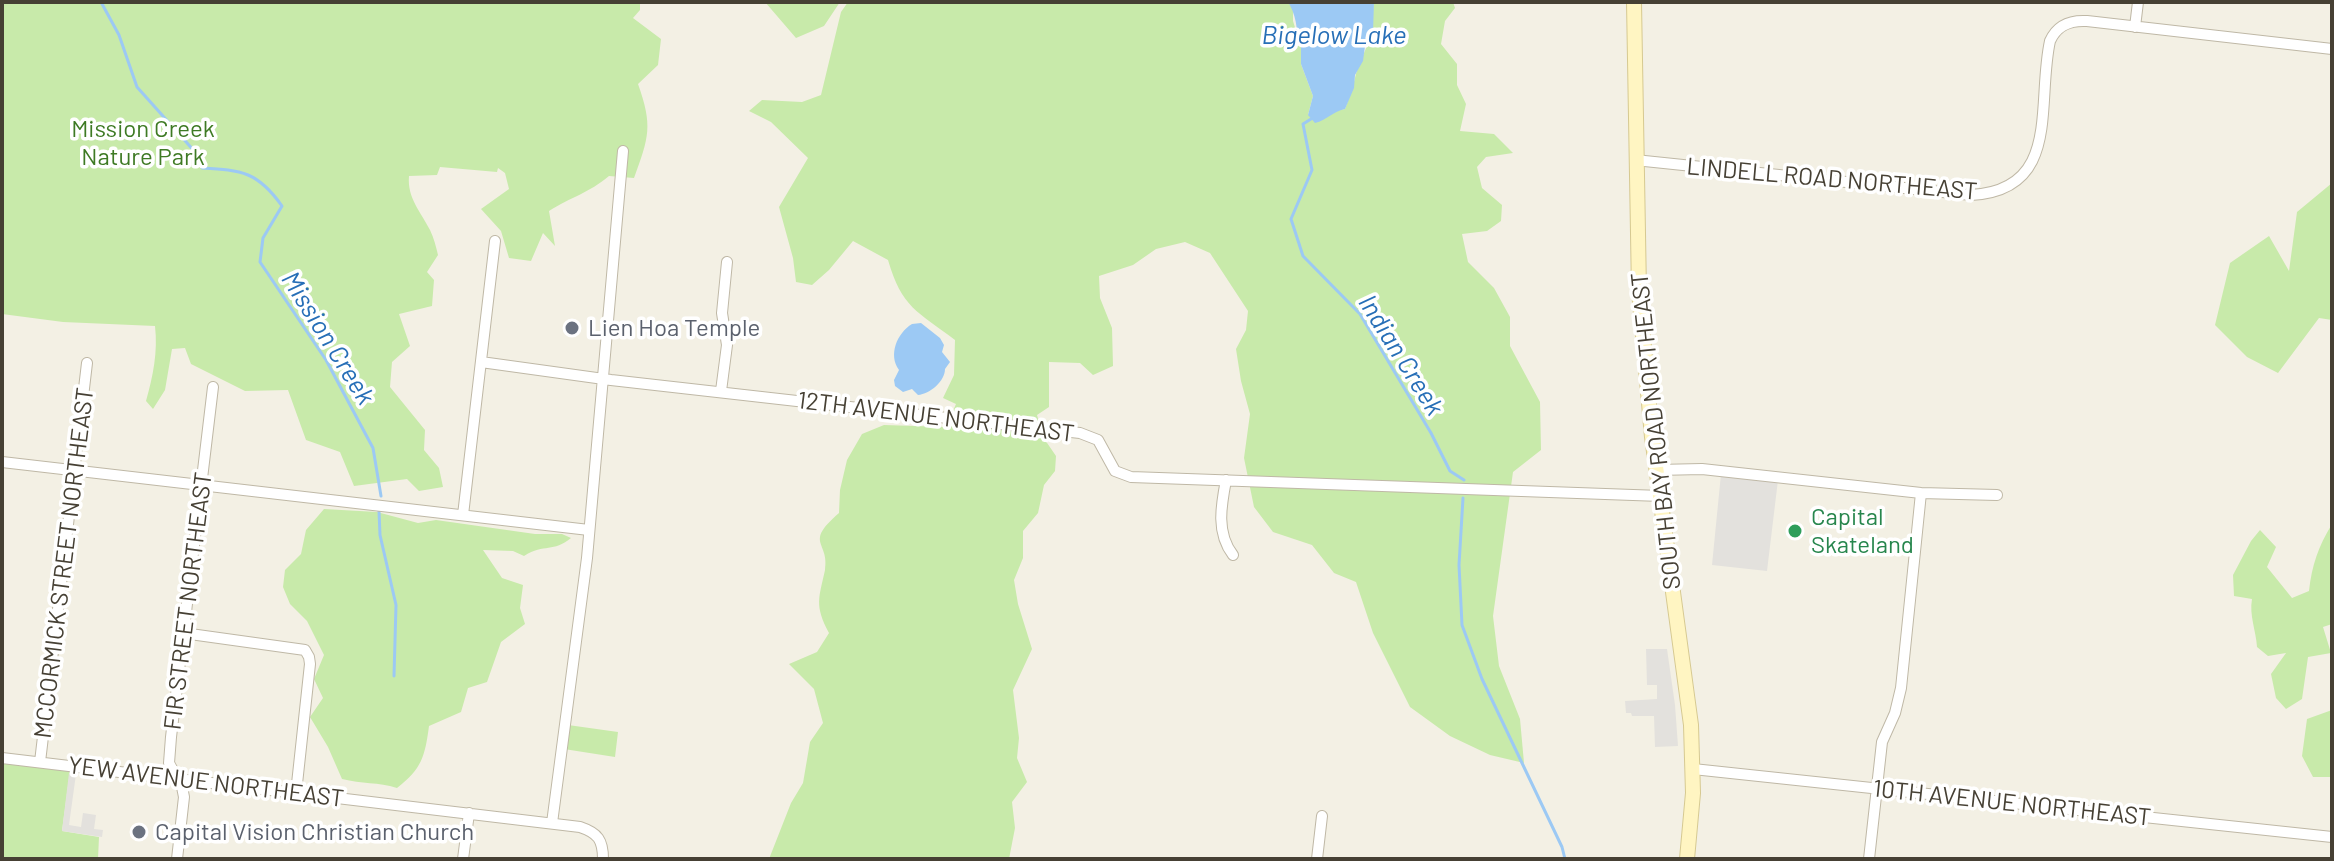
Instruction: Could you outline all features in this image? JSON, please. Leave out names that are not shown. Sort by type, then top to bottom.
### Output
[{"type":"street","name":"SOUTH BAY ROAD NORTHEAST","points":[[1634,2],[1639,291],[1646,381],[1688,701],[1693,769],[1687,859]]},
{"type":"street","points":[[2135,27],[2138,2]]},
{"type":"street","name":"LINDELL ROAD NORTHEAST","points":[[1635,160],[1971,195],[1990,194],[2017,183],[2035,157],[2041,132],[2049,48],[2057,29],[2076,20],[2332,49]]},
{"type":"street","points":[[552,823],[590,525],[623,151]]},
{"type":"street","points":[[463,515],[495,241]]},
{"type":"street","points":[[721,391],[727,345],[722,313],[727,262]]},
{"type":"street","name":"12TH AVENUE NORTHEAST","points":[[481,362],[1080,433],[1098,440],[1115,471],[1131,477],[1661,496]]},
{"type":"street","name":"MCCORMICK STREET NORTHEAST","points":[[40,762],[87,363]]},
{"type":"street","name":"FIR STREET NORTHEAST","points":[[177,859],[184,797],[169,763],[213,387]]},
{"type":"street","points":[[2,462],[463,515],[590,525]]},
{"type":"street","points":[[1657,470],[1702,469],[1921,493],[1997,495]]},
{"type":"street","points":[[1226,480],[1221,527],[1224,542],[1233,555]]},
{"type":"street","points":[[1869,859],[1882,742],[1895,713],[1901,688],[1921,493]]},
{"type":"street","points":[[183,633],[305,650],[309,657],[296,793]]},
{"type":"street","name":"YEW AVENUE NORTHEAST","points":[[2,758],[552,823],[595,832],[600,840],[603,859]]},
{"type":"street","name":"10TH AVENUE NORTHEAST","points":[[1693,769],[2332,837]]},
{"type":"street","points":[[463,859],[469,813]]},
{"type":"street","points":[[1317,859],[1322,816]]},
{"type":"green space","name":"Mission Creek Nature Park","points":[[2,2],[640,2],[640,10],[633,18],[661,39],[658,65],[638,84],[646,111],[647,131],[634,178],[609,176],[549,211],[555,246],[543,233],[531,261],[509,258],[501,231],[481,209],[509,189],[505,173],[498,168],[497,172],[440,167],[437,175],[409,176],[412,198],[431,233],[438,255],[427,272],[434,280],[432,306],[399,314],[410,346],[392,362],[390,387],[425,430],[424,450],[439,468],[443,487],[419,491],[407,479],[354,486],[340,452],[306,440],[288,390],[245,391],[191,364],[185,348],[172,349],[165,390],[153,409],[146,401],[154,364],[155,326],[63,322],[2,314]]},
{"type":"green space","points":[[765,2],[840,2],[824,26],[796,38]]},
{"type":"green space","points":[[848,2],[1288,2],[1293,8],[1293,21],[1301,47],[1301,64],[1313,96],[1308,115],[1345,109],[1371,35],[1374,2],[1453,2],[1455,8],[1445,21],[1441,44],[1457,64],[1457,85],[1466,104],[1460,131],[1494,134],[1513,153],[1486,157],[1477,167],[1482,188],[1502,205],[1501,221],[1487,231],[1462,234],[1468,262],[1494,288],[1510,317],[1510,346],[1540,402],[1541,450],[1513,472],[1493,616],[1499,666],[1520,719],[1524,763],[1490,755],[1450,736],[1410,707],[1373,633],[1356,582],[1334,573],[1312,545],[1273,532],[1254,507],[1244,458],[1250,414],[1236,349],[1246,330],[1248,311],[1210,253],[1185,242],[1156,249],[1133,265],[1099,276],[1100,298],[1112,328],[1113,366],[1093,375],[1080,363],[1049,362],[1049,407],[1037,415],[1043,437],[1056,456],[1055,471],[1044,485],[1038,513],[1023,531],[1023,558],[1014,580],[1032,649],[1013,690],[1019,738],[1017,758],[1027,782],[1012,802],[1015,828],[1009,859],[769,859],[791,803],[803,783],[810,742],[823,723],[814,689],[789,664],[817,652],[829,633],[820,608],[826,560],[820,537],[828,523],[839,513],[840,490],[847,460],[862,434],[884,425],[946,427],[956,404],[943,398],[954,375],[955,340],[905,299],[888,260],[853,241],[812,285],[796,282],[779,207],[808,158],[771,122],[749,111],[762,100],[802,102],[821,95],[841,12]]},
{"type":"green space","points":[[2332,183],[2332,320],[2319,318],[2278,373],[2247,357],[2215,325],[2230,263],[2269,236],[2289,271],[2297,212]]},
{"type":"green space","points":[[324,509],[377,512],[418,523],[436,520],[535,534],[562,534],[571,538],[524,556],[513,551],[483,550],[502,578],[523,585],[520,608],[525,624],[501,642],[487,682],[468,688],[461,712],[429,726],[421,761],[412,775],[397,788],[342,779],[310,717],[323,698],[314,679],[324,655],[307,621],[290,604],[283,587],[285,570],[301,554],[306,530]]},
{"type":"green space","points":[[2332,524],[2332,624],[2323,627],[2331,653],[2308,657],[2302,699],[2286,709],[2276,698],[2271,674],[2286,653],[2268,656],[2257,647],[2252,599],[2234,596],[2233,575],[2260,530],[2276,547],[2267,567],[2292,598],[2309,591],[2316,556]]},
{"type":"green space","points":[[2332,710],[2332,777],[2313,777],[2302,756],[2307,719]]},
{"type":"green space","points":[[568,725],[618,732],[615,757],[564,749]]},
{"type":"green space","points":[[2,763],[70,771],[62,831],[99,837],[98,859],[2,859]]},
{"type":"shaded area","points":[[1721,474],[1778,480],[1767,571],[1712,565]]},
{"type":"shaded area","points":[[1646,649],[1667,649],[1678,746],[1655,747],[1654,716],[1626,713],[1625,701],[1657,699],[1657,685],[1647,685]]},
{"type":"shaded area","points":[[69,773],[76,774],[69,825],[81,827],[83,813],[96,815],[94,829],[103,830],[102,837],[62,831]]},
{"type":"water","name":"Bigelow Lake","points":[[1288,2],[1374,2],[1373,32],[1365,46],[1363,61],[1355,75],[1354,88],[1345,109],[1315,123],[1308,115],[1313,96],[1301,64],[1296,22]]},
{"type":"water","points":[[921,323],[940,338],[944,345],[942,352],[950,362],[936,386],[918,395],[912,389],[903,392],[895,386],[894,380],[899,370],[894,351],[898,339],[907,328]]},
{"type":"waterway","name":"Mission Creek","points":[[101,2],[119,35],[137,87],[196,153],[202,168],[248,175],[265,186],[282,206],[263,238],[260,262],[326,360],[373,448],[381,496]]},
{"type":"waterway","name":"Indian Creek","points":[[1311,119],[1303,124],[1312,170],[1291,219],[1303,256],[1360,314],[1431,433],[1450,471],[1464,480]]},
{"type":"waterway","name":"Indian Creek","points":[[1463,498],[1459,565],[1462,625],[1482,679],[1565,859]]},
{"type":"waterway","name":"Mission Creek","points":[[379,511],[380,535],[396,605],[394,676]]},
{"type":"place","name":"Lien Hoa Temple","points":[[572,328]]},
{"type":"place","name":"Capital Skateland","points":[[1795,531]]},
{"type":"place","name":"Capital Vision Christian Church","points":[[139,832]]}]
